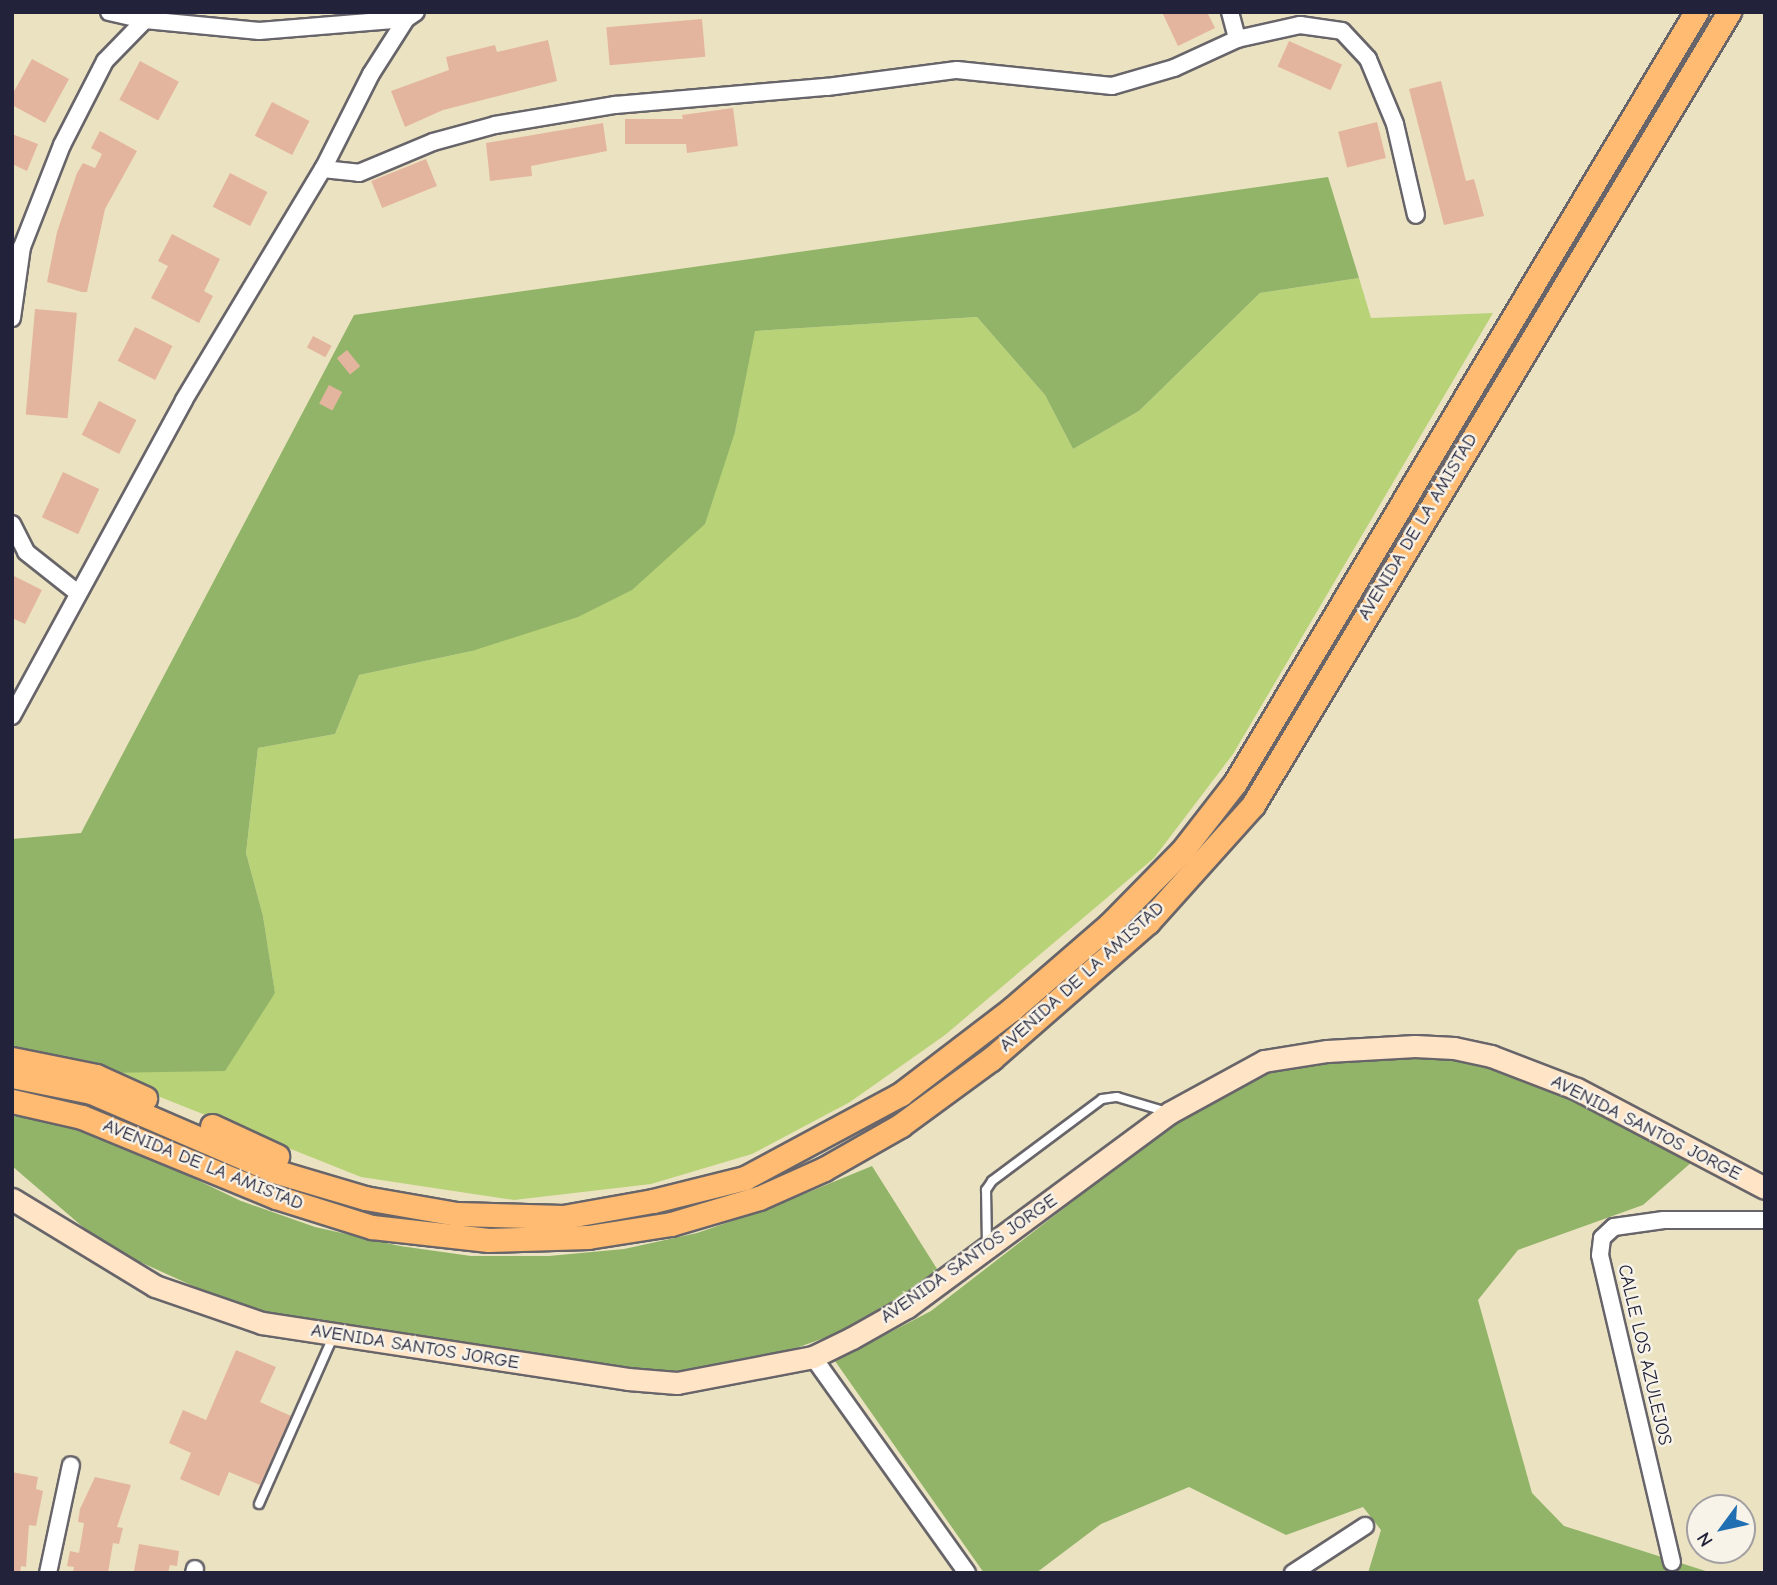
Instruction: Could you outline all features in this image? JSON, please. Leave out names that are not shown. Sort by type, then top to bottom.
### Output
[{"type":"main road","name":"AVENIDA DE LA AMISTAD","points":[[12,1076],[91,1092],[274,1171],[365,1198],[457,1214],[563,1217],[653,1201],[745,1178],[901,1094],[1012,1009],[1109,925],[1182,851],[1235,783],[1696,12]]},
{"type":"main road","name":"AVENIDA DE LA AMISTAD","points":[[12,1101],[82,1117],[276,1198],[372,1227],[488,1240],[589,1237],[671,1224],[760,1198],[901,1125],[991,1059],[1148,922],[1253,805],[1729,12]]},
{"type":"main road","name":"AVENIDA SANTOS JORGE","points":[[15,1200],[155,1286],[261,1323],[677,1383],[813,1357],[907,1307],[1170,1113],[1264,1061],[1327,1051],[1454,1048],[1491,1056],[1577,1089],[1765,1188]]},
{"type":"main road","points":[[12,1059],[96,1076],[365,1198]]},
{"type":"street","points":[[109,12],[145,20],[259,31],[411,16]]},
{"type":"street","points":[[1230,12],[1237,39]]},
{"type":"street","points":[[12,716],[184,400],[323,169],[371,74],[411,16]]},
{"type":"street","points":[[12,318],[22,247],[62,145],[105,61],[145,20]]},
{"type":"street","points":[[323,169],[359,173],[433,142],[495,125],[615,105],[802,90],[957,70],[1112,86],[1174,68],[1237,39],[1300,25],[1342,31],[1368,59],[1395,124],[1416,215]]},
{"type":"street","points":[[12,524],[26,552],[78,593]]},
{"type":"street","name":"CALLE LOS AZULEJOS","points":[[1672,1562],[1600,1255],[1602,1238],[1614,1227],[1664,1220],[1765,1220]]},
{"type":"street","points":[[813,1357],[967,1573]]},
{"type":"street","points":[[48,1573],[71,1465]]},
{"type":"street","points":[[1293,1573],[1365,1526]]},
{"type":"lane","points":[[988,1248],[986,1190],[992,1181],[1091,1107],[1117,1097],[1170,1113]]},
{"type":"lane","points":[[259,1504],[334,1335]]},
{"type":"green space","points":[[1328,177],[1359,278],[1260,293],[1139,411],[1073,449],[1045,395],[977,317],[755,331],[735,432],[705,524],[632,590],[578,617],[472,651],[359,675],[335,734],[258,748],[246,853],[263,916],[275,993],[225,1071],[100,1073],[12,1051],[12,839],[81,833],[354,315]]},
{"type":"green space","points":[[1359,278],[1371,318],[1493,313],[1233,754],[1154,858],[945,1035],[850,1102],[752,1154],[651,1184],[514,1200],[361,1177],[100,1073],[275,994],[263,916],[246,853],[258,748],[335,734],[359,675],[472,651],[735,432],[754,331],[977,317],[1045,395],[1073,449],[1139,411],[1260,293]]},
{"type":"green space","points":[[1434,1052],[1545,1084],[1693,1161],[1643,1205],[1518,1250],[1478,1300],[1532,1493],[1564,1526],[1712,1573],[1368,1573],[1381,1530],[1363,1507],[1286,1535],[1189,1487],[1101,1524],[1036,1573],[984,1573],[835,1361],[931,1311],[1178,1120],[1272,1072],[1327,1059]]},
{"type":"green space","points":[[12,1116],[54,1121],[122,1144],[241,1201],[315,1227],[400,1246],[471,1256],[549,1256],[624,1249],[697,1233],[770,1208],[872,1166],[939,1272],[849,1329],[763,1360],[689,1370],[637,1372],[351,1329],[237,1306],[105,1246],[12,1166]]},
{"type":"building","points":[[1162,12],[1207,12],[1215,28],[1178,46]]},
{"type":"building","points":[[702,19],[705,57],[610,65],[606,27]]},
{"type":"building","points":[[548,40],[557,81],[443,110],[405,127],[391,91],[449,70],[446,57],[495,45],[497,52]]},
{"type":"building","points":[[1289,41],[1342,65],[1331,90],[1278,67]]},
{"type":"building","points":[[32,59],[69,79],[45,123],[12,105],[12,95]]},
{"type":"building","points":[[140,61],[179,82],[158,121],[119,100]]},
{"type":"building","points":[[1441,81],[1466,181],[1474,179],[1484,216],[1444,225],[1409,89]]},
{"type":"building","points":[[272,102],[309,121],[292,155],[255,136]]},
{"type":"building","points":[[733,108],[738,146],[687,153],[686,144],[625,144],[625,119],[683,119],[682,115]]},
{"type":"building","points":[[1377,122],[1386,158],[1347,168],[1338,132]]},
{"type":"building","points":[[603,123],[607,151],[531,166],[532,176],[490,181],[486,143]]},
{"type":"building","points":[[100,131],[137,151],[105,209],[87,292],[82,292],[47,282],[57,232],[77,173],[83,163],[95,168],[102,154],[91,148]]},
{"type":"building","points":[[12,134],[38,144],[27,171],[12,164]]},
{"type":"building","points":[[426,159],[437,186],[382,208],[371,181]]},
{"type":"building","points":[[230,173],[267,192],[250,226],[213,207]]},
{"type":"building","points":[[172,234],[220,259],[204,291],[213,296],[199,323],[151,298],[168,266],[158,261]]},
{"type":"building","points":[[35,309],[77,313],[68,418],[26,415]]},
{"type":"building","points":[[135,327],[172,346],[155,380],[118,361]]},
{"type":"building","points":[[313,336],[332,346],[325,357],[307,347]]},
{"type":"building","points":[[347,350],[360,366],[350,375],[337,358]]},
{"type":"building","points":[[329,385],[342,392],[332,411],[319,404]]},
{"type":"building","points":[[99,401],[136,420],[119,454],[82,435]]},
{"type":"building","points":[[63,472],[99,489],[78,534],[42,517]]},
{"type":"building","points":[[12,575],[42,590],[25,624],[12,618]]},
{"type":"building","points":[[236,1350],[276,1367],[260,1402],[291,1416],[260,1485],[229,1472],[219,1496],[180,1479],[191,1453],[169,1443],[183,1410],[206,1420]]},
{"type":"building","points":[[12,1472],[38,1477],[36,1489],[43,1491],[36,1526],[29,1525],[26,1567],[21,1566],[20,1573],[12,1573]]},
{"type":"building","points":[[95,1477],[131,1485],[117,1527],[123,1528],[119,1544],[113,1543],[108,1573],[73,1573],[74,1567],[67,1566],[70,1551],[79,1553],[84,1523],[78,1522],[80,1509]]},
{"type":"building","points":[[139,1544],[179,1551],[177,1566],[170,1565],[168,1573],[134,1571]]}]
